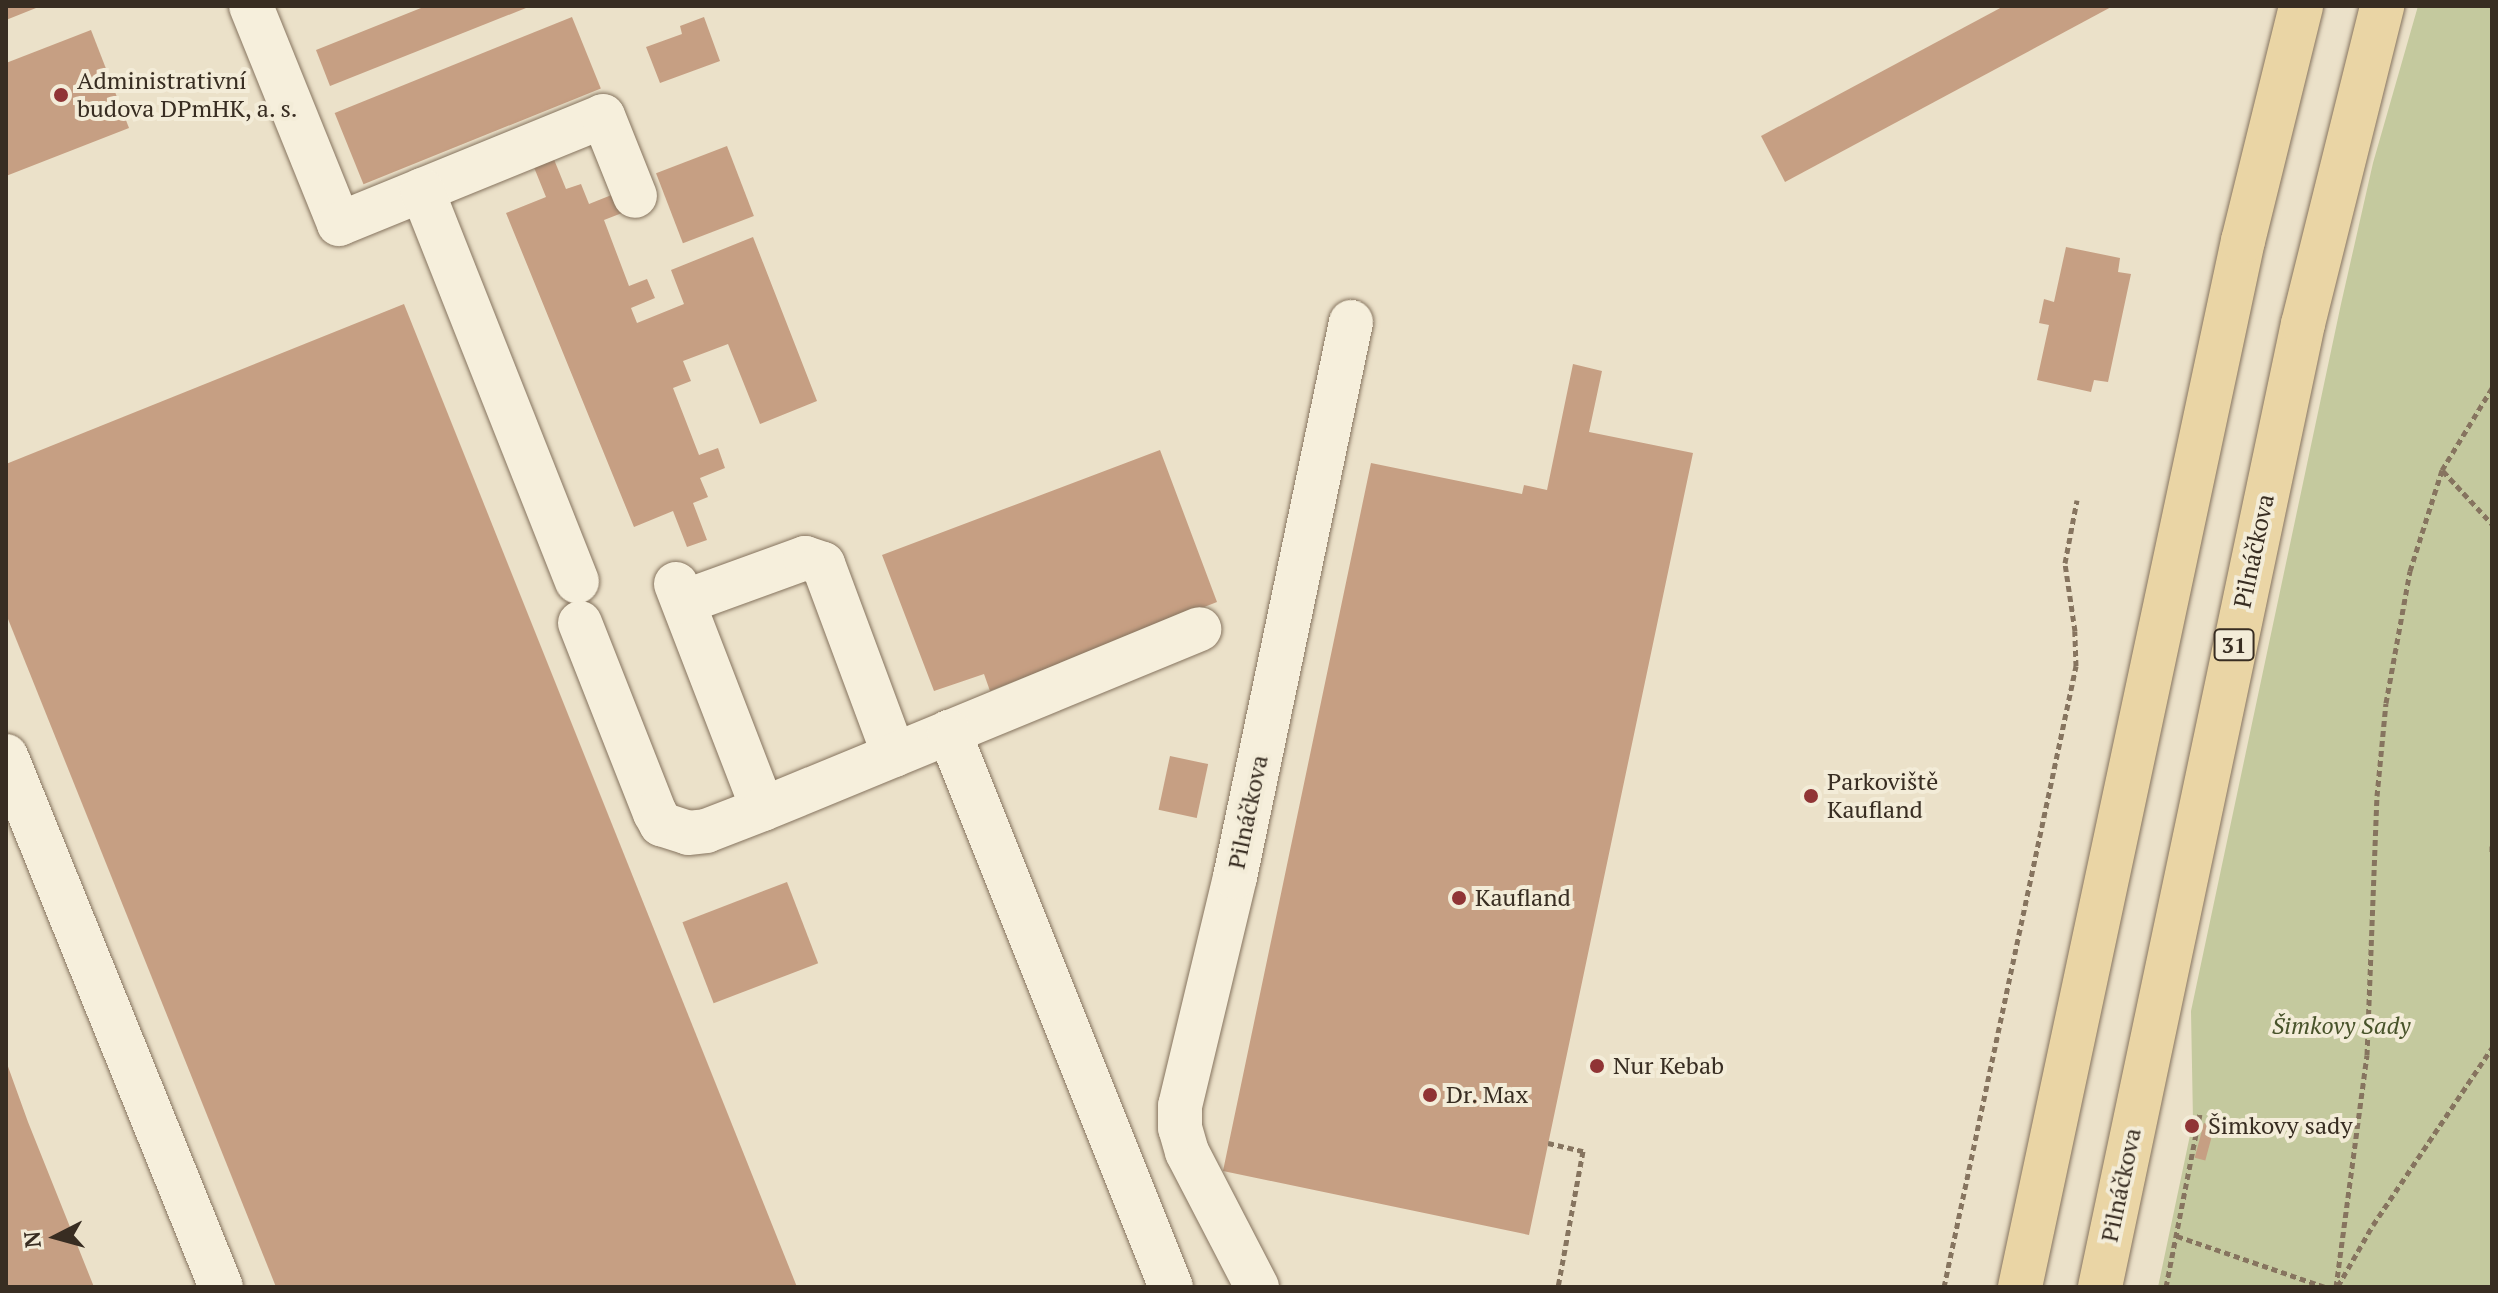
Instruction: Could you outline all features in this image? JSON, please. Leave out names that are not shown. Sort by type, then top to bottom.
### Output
[{"type":"main road","points":[[2020,1287],[2243,241],[2301,6]]},
{"type":"main road","name":"Pilnáčkova","points":[[2100,1287],[2300,339],[2382,6]]},
{"type":"lane","points":[[260,9],[339,224],[603,116],[635,196]]},
{"type":"lane","points":[[422,190],[661,824],[688,833],[706,831],[1199,629]]},
{"type":"lane","name":"Pilnáčkova","points":[[1257,1287],[1187,1152],[1180,1128],[1180,1106],[1238,861],[1351,322]]},
{"type":"lane","points":[[763,809],[680,593],[805,558],[823,564],[894,755]]},
{"type":"lane","points":[[949,732],[1171,1287]]},
{"type":"lane","points":[[6,756],[221,1287]]},
{"type":"path","points":[[2337,1287],[2367,1055],[2377,796],[2386,703],[2410,571],[2442,470],[2477,406],[2492,388]]},
{"type":"path","points":[[2442,470],[2492,524]]},
{"type":"path","points":[[1944,1287],[2076,666],[2075,631],[2065,563],[2077,500]]},
{"type":"path","points":[[2492,846],[2492,853]]},
{"type":"path","points":[[2337,1287],[2373,1225],[2492,1048]]},
{"type":"path","points":[[2166,1287],[2200,1114]]},
{"type":"path","points":[[1548,1143],[1583,1151],[1558,1287]]},
{"type":"path","points":[[2177,1236],[2325,1287]]},
{"type":"green space","name":"Šimkovy Sady","points":[[2418,6],[2492,6],[2492,1287],[2158,1287],[2193,1121],[2191,1011],[2341,304],[2373,163]]},
{"type":"building","name":"Administrativní budova DPmHK, a. s.","points":[[6,6],[41,6],[6,20]]},
{"type":"building","points":[[426,6],[531,6],[330,86],[316,50]]},
{"type":"building","points":[[2004,6],[2113,6],[1785,182],[1761,136]]},
{"type":"building","points":[[572,17],[601,88],[363,184],[335,113]]},
{"type":"building","points":[[704,17],[720,61],[660,83],[646,47],[682,34],[680,26]]},
{"type":"building","name":"Administrativní budova DPmHK, a. s.","points":[[91,30],[129,128],[6,176],[6,63]]},
{"type":"building","points":[[727,146],[754,216],[683,243],[656,173]]},
{"type":"building","points":[[551,152],[566,189],[581,184],[589,204],[614,194],[622,213],[604,220],[629,286],[647,279],[655,298],[631,308],[637,323],[684,304],[671,270],[753,237],[817,401],[760,424],[728,344],[683,361],[691,381],[673,388],[699,455],[718,448],[725,468],[700,478],[708,497],[693,503],[707,540],[687,547],[673,511],[634,527],[506,213],[546,197],[531,160]]},
{"type":"building","points":[[2066,247],[2120,258],[2118,272],[2131,274],[2108,382],[2094,380],[2091,392],[2037,380],[2049,325],[2039,323],[2044,299],[2054,302]]},
{"type":"building","points":[[404,304],[797,1287],[276,1287],[6,614],[6,464]]},
{"type":"building","points":[[1573,364],[1602,371],[1589,432],[1693,453],[1529,1235],[1223,1171],[1371,463],[1522,494],[1524,485],[1547,490]]},
{"type":"building","points":[[1160,450],[1217,602],[990,691],[984,674],[934,691],[882,555]]},
{"type":"building","points":[[1170,756],[1208,764],[1197,818],[1159,810]]},
{"type":"building","points":[[787,882],[818,963],[714,1003],[682,922]]},
{"type":"building","points":[[6,1061],[28,1122],[94,1287],[6,1287]]},
{"type":"building","points":[[2204,1123],[2215,1126],[2205,1161],[2195,1158]]},
{"type":"place","name":"Administrativní budova DPmHK, a. s.","points":[[61,95]]},
{"type":"place","name":"Parkoviště Kaufland","points":[[1811,796]]},
{"type":"place","name":"Kaufland","points":[[1459,898]]},
{"type":"place","name":"Nur Kebab","points":[[1597,1066]]},
{"type":"place","name":"Dr. Max","points":[[1430,1095]]},
{"type":"place","name":"Šimkovy sady","points":[[2192,1126]]}]
